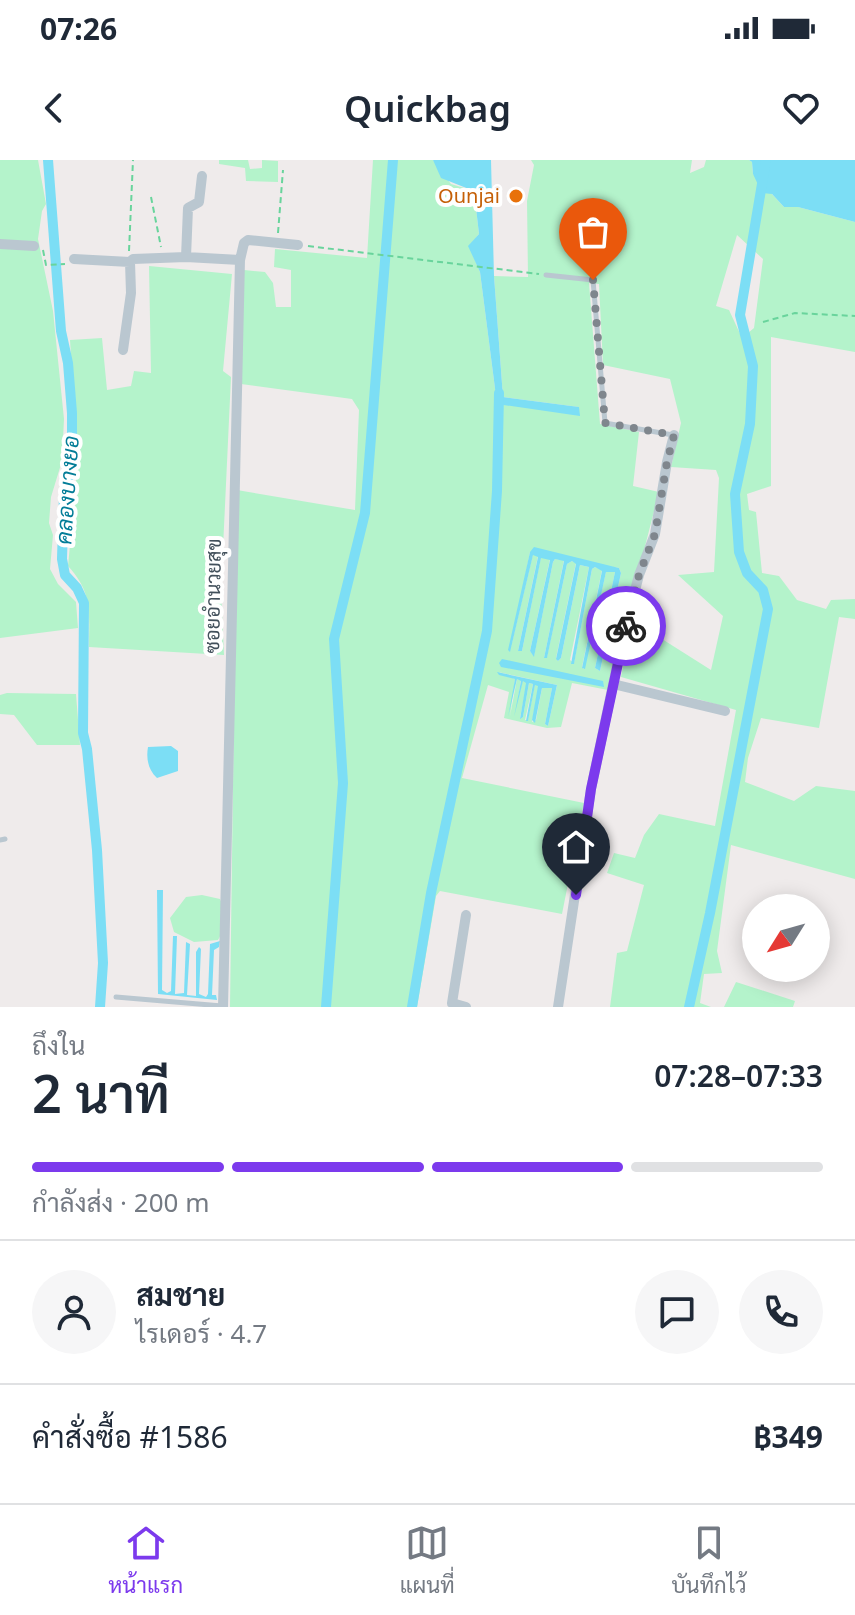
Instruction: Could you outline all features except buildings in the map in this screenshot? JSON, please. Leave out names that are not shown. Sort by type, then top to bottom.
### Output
[{"type":"street","points":[[186,257],[188,208],[199,202],[202,176]]},
{"type":"street","points":[[69,261],[132,261],[138,257],[240,260],[244,243],[248,240],[298,245]]},
{"type":"street","points":[[0,244],[34,246]]},
{"type":"street","name":"ซอยอำนวยสุข","points":[[223,1006],[240,260]]},
{"type":"street","points":[[123,350],[132,261]]},
{"type":"street","points":[[558,1007],[591,789],[639,575],[655,534],[674,435]]},
{"type":"street","points":[[613,684],[725,711]]},
{"type":"street","points":[[466,915],[452,1003],[466,1007]]},
{"type":"lane","points":[[546,275],[593,280],[605,423],[674,435]]},
{"type":"lane","points":[[116,997],[223,1006]]},
{"type":"path","points":[[132,261],[128,249],[133,160]]},
{"type":"path","points":[[278,242],[283,170]]},
{"type":"path","points":[[151,197],[164,260]]},
{"type":"path","points":[[34,246],[42,245],[46,265],[69,261]]},
{"type":"path","points":[[298,245],[546,275]]},
{"type":"path","points":[[763,322],[795,313],[855,316]]},
{"type":"green space","points":[[0,160],[38,160],[46,204],[38,239],[53,311],[64,419],[62,461],[51,497],[49,523],[53,535],[50,569],[58,584],[76,602],[78,628],[0,638]]},
{"type":"green space","points":[[219,160],[248,160],[250,169],[262,168],[262,160],[278,161],[278,182],[246,181],[245,168],[219,164]]},
{"type":"green space","points":[[373,160],[433,160],[451,184],[474,191],[479,234],[469,246],[480,272],[497,404],[579,407],[503,397],[494,276],[528,277],[527,201],[534,165],[531,160],[692,160],[690,173],[704,167],[706,160],[749,160],[753,174],[784,207],[798,207],[855,222],[855,352],[771,337],[771,486],[747,494],[749,510],[756,512],[762,573],[779,576],[797,600],[826,609],[831,600],[855,599],[855,619],[839,617],[819,728],[761,718],[748,758],[745,782],[794,801],[816,786],[855,791],[855,879],[731,845],[717,951],[722,973],[704,974],[700,1003],[711,1007],[610,1007],[617,953],[627,951],[644,885],[607,873],[614,853],[635,858],[644,835],[659,814],[715,826],[736,710],[621,677],[632,620],[711,670],[723,616],[678,575],[714,572],[719,478],[716,470],[671,467],[681,423],[670,379],[603,365],[599,284],[589,283],[600,424],[639,432],[633,486],[659,492],[608,690],[572,683],[561,727],[547,728],[504,718],[509,692],[488,685],[462,778],[584,803],[562,914],[440,891],[436,896],[417,1007],[230,1007],[237,490],[355,510],[359,410],[352,399],[241,384],[244,270],[265,272],[273,283],[276,307],[291,307],[291,270],[274,267],[275,249],[367,258]],"holes":[[[737,235],[763,259],[754,328],[742,338],[729,310],[716,306]],[[530,552],[619,568],[621,573],[600,671],[595,668],[615,572],[606,572],[584,669],[602,570],[592,569],[574,663],[570,660],[589,567],[580,565],[561,658],[558,661],[556,658],[576,563],[572,561],[567,564],[547,657],[544,658],[564,560],[555,559],[553,562],[534,656],[530,651],[550,559],[541,557],[522,651],[518,651],[538,556],[533,554],[510,651]],[[498,672],[557,685],[548,726],[545,724],[552,688],[542,688],[536,720],[532,722],[539,685],[535,684],[528,720],[525,720],[533,684],[529,683],[523,717],[520,718],[527,682],[523,680],[518,698],[521,680],[517,679],[510,716],[515,679]]]},
{"type":"green space","points":[[149,266],[232,274],[223,371],[231,377],[221,591],[224,655],[89,647],[86,595],[68,566],[78,460],[70,340],[102,338],[107,390],[131,386],[134,371],[151,373]]},
{"type":"green space","points":[[76,694],[80,745],[37,745],[14,715],[0,714],[0,695]]},
{"type":"green space","points":[[202,895],[220,899],[222,903],[223,925],[218,940],[194,942],[174,932],[170,918],[186,897]]},
{"type":"green space","points":[[736,982],[795,1001],[793,1007],[724,1007]]},
{"type":"water","points":[[433,160],[491,160],[494,276],[503,397],[579,407],[580,416],[497,404],[480,272],[468,246],[479,234],[474,191],[441,178]]},
{"type":"water","points":[[749,160],[855,160],[855,222],[798,207],[784,207],[772,194],[762,193]]},
{"type":"water","points":[[534,547],[619,568],[621,573],[600,671],[595,668],[615,572],[606,572],[585,669],[582,668],[602,571],[595,567],[592,569],[574,664],[571,664],[589,567],[580,565],[561,658],[556,659],[576,564],[572,561],[567,564],[547,658],[544,658],[564,561],[555,559],[534,657],[530,651],[550,560],[541,558],[522,651],[518,651],[538,557],[533,555],[510,652],[508,650],[530,552]]},
{"type":"water","points":[[502,659],[603,681],[604,687],[501,667],[499,663]]},
{"type":"water","points":[[497,672],[557,685],[548,726],[545,724],[552,688],[542,688],[535,723],[532,720],[538,686],[535,685],[526,721],[533,684],[529,683],[523,717],[520,719],[526,683],[523,681],[514,717],[521,681],[517,679],[508,717],[515,679]]},
{"type":"water","points":[[171,746],[178,751],[178,771],[157,778],[148,764],[148,747]]},
{"type":"water","points":[[157,890],[163,890],[162,990],[167,993],[171,991],[173,936],[177,936],[175,994],[184,993],[186,942],[190,944],[187,995],[196,996],[196,952],[199,947],[199,994],[206,997],[210,944],[220,941],[219,947],[214,950],[212,995],[216,995],[217,1000],[158,994]]},
{"type":"waterway","name":"คลองบางยอ","points":[[48,160],[61,331],[68,363],[72,413],[72,462],[64,494],[62,559],[65,575],[77,588],[84,603],[83,733],[97,850],[103,963],[100,1007]]},
{"type":"waterway","points":[[326,1007],[343,783],[334,639],[365,513],[393,160]]},
{"type":"waterway","points":[[689,1007],[768,609],[763,590],[747,573],[739,552],[735,494],[750,424],[753,366],[740,315],[766,160]]},
{"type":"waterway","points":[[412,1007],[431,893],[487,631],[497,491],[499,393]]},
{"type":"way so far","points":[[593,280],[605,423],[674,435],[655,534],[639,575],[626,626]]},
{"type":"place","name":"Ounjai","points":[[516,196]]},
{"type":"route","points":[[576,895],[591,789],[626,626]]}]
